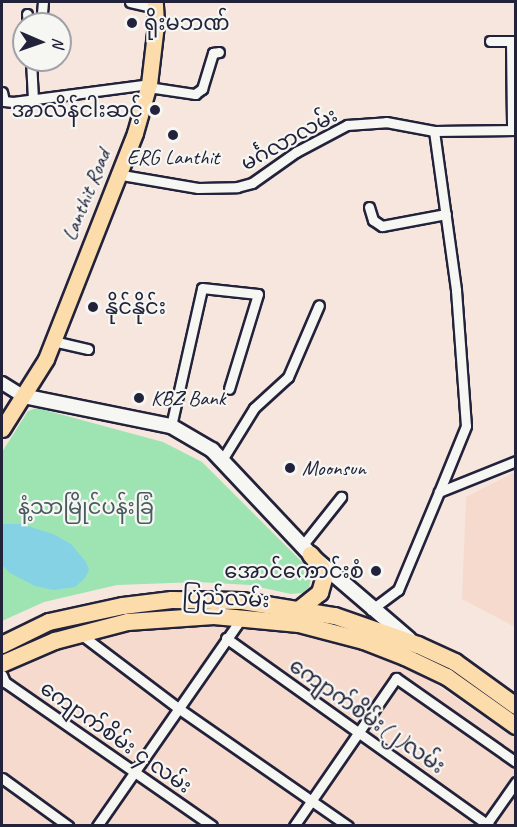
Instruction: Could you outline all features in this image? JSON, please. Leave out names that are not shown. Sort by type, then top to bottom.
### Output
[{"type":"highway","points":[[299,617],[320,593],[324,579],[321,567],[307,550]]},
{"type":"highway","name":"ပြည်လမ်း","points":[[2,645],[49,622],[143,604],[202,599],[299,617],[370,623],[455,662],[516,706]]},
{"type":"highway","name":"ပြည်လမ်း","points":[[2,664],[79,633],[171,618],[299,617]]},
{"type":"highway","name":"ပြည်လမ်း","points":[[370,623],[516,726]]},
{"type":"main road","name":"Lanthit Road","points":[[2,429],[23,396],[52,340],[116,174],[135,133],[149,86],[155,5]]},
{"type":"main road","points":[[23,396],[171,426],[222,460],[307,550],[370,623]]},
{"type":"main road","name":"ပြည်လမ်း","points":[[418,645],[447,677]]},
{"type":"street","points":[[130,2],[155,5]]},
{"type":"street","points":[[490,41],[513,41],[514,129]]},
{"type":"street","points":[[2,92],[4,101],[33,100],[149,86],[195,94],[202,89],[213,53],[219,52]]},
{"type":"street","points":[[32,72],[33,100]]},
{"type":"street","name":"မင်္ဂလာလမ်း","points":[[116,174],[198,188],[237,187],[252,183],[296,152],[347,125],[386,122],[434,131],[514,129]]},
{"type":"street","points":[[370,623],[398,590],[466,426],[456,290],[434,131]]},
{"type":"street","points":[[369,207],[373,220],[382,226],[446,214]]},
{"type":"street","points":[[171,426],[202,288],[258,294],[229,389]]},
{"type":"street","points":[[222,460],[254,408],[288,377],[319,305]]},
{"type":"street","points":[[52,340],[88,349]]},
{"type":"street","points":[[2,383],[23,396]]},
{"type":"street","points":[[439,492],[516,461]]},
{"type":"street","points":[[307,550],[341,497]]},
{"type":"street","points":[[97,825],[241,619]]},
{"type":"street","points":[[79,633],[178,708],[348,825]]},
{"type":"street","name":"ကျောက်စိမ်း(၂)လမ်း","points":[[226,638],[487,825]]},
{"type":"street","points":[[294,825],[396,678],[516,762]]},
{"type":"street","name":"ကျောက်စိမ်း ၄ လမ်း","points":[[3,682],[212,825]]},
{"type":"street","points":[[2,778],[68,825]]},
{"type":"street","points":[[487,825],[516,782]]},
{"type":"shaded area","points":[[515,472],[515,627],[462,599],[466,497]]},
{"type":"shaded area","points":[[198,623],[293,632],[369,648],[421,674],[515,739],[515,825],[2,826],[2,670],[52,647],[125,629]]},
{"type":"green space","name":"နံ့သာမြိုင်ပန်းခြံ","points":[[37,408],[163,442],[202,462],[306,566],[311,579],[309,587],[302,593],[291,594],[250,585],[198,582],[117,585],[44,602],[2,621],[2,452],[28,411]]},
{"type":"water","points":[[2,524],[21,524],[53,534],[71,544],[86,562],[89,570],[85,578],[75,587],[54,590],[35,586],[10,573],[2,565]]},
{"type":"place","name":"ရိုးမဘဏ်","points":[[132,23]]},
{"type":"place","name":"အာလိန်ငါးဆင့်","points":[[155,110]]},
{"type":"place","name":"ERG Lanthit","points":[[173,135]]},
{"type":"place","name":"နိုင်နိုင်း","points":[[93,307]]},
{"type":"place","name":"KBZ Bank","points":[[139,398]]},
{"type":"place","name":"Moonsun","points":[[290,468]]},
{"type":"place","name":"အောင်ကောင်းစံ","points":[[376,571]]}]
